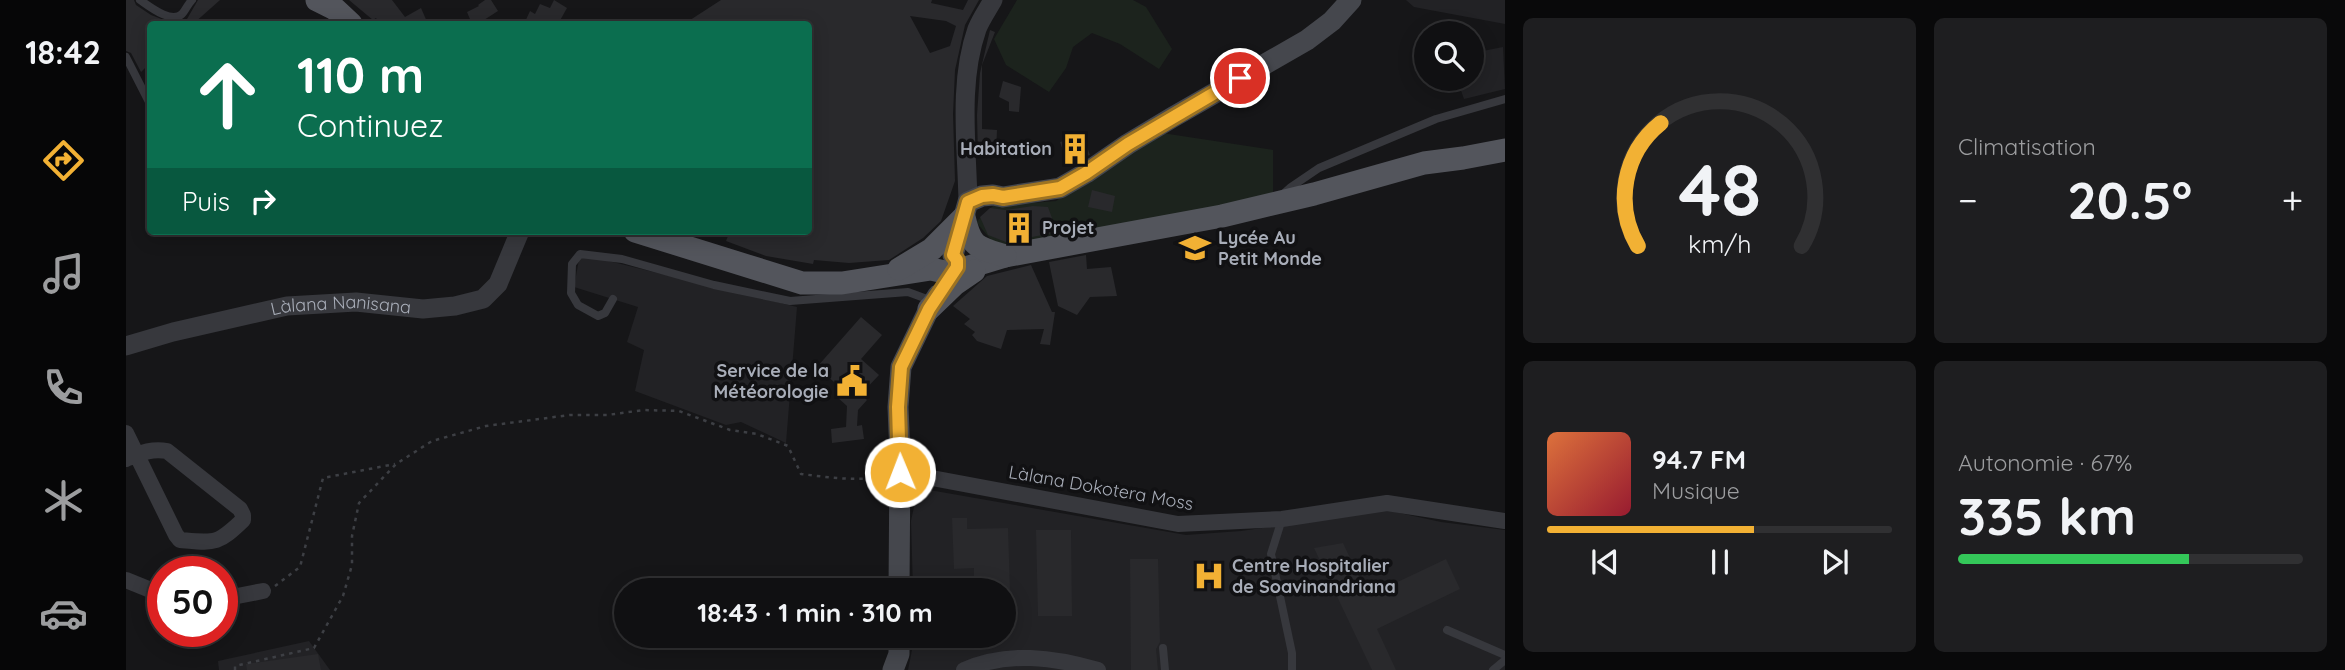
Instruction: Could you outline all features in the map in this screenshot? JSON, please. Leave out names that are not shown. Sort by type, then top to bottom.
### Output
[{"type":"main road","points":[[317,0],[335,9],[348,21]]},
{"type":"main road","points":[[887,275],[932,248],[982,196],[1003,197],[1060,188],[1165,121],[1307,40],[1332,21],[1351,0]]},
{"type":"main road","points":[[648,235],[802,283],[831,284],[947,262],[1005,256],[1144,232],[1314,194],[1424,163],[1505,150]]},
{"type":"main road","points":[[966,210],[969,236],[974,244],[1005,256]]},
{"type":"main road","points":[[900,578],[898,407],[901,367],[947,262],[966,210]]},
{"type":"main road","points":[[928,304],[963,278],[1005,256]]},
{"type":"main road","points":[[887,275],[907,274],[917,278],[925,285],[928,304]]},
{"type":"main road","points":[[893,670],[899,648]]},
{"type":"street","points":[[966,210],[968,67],[978,26],[993,0]]},
{"type":"street","name":"Làlana Nanisana","points":[[126,346],[173,332],[287,306],[356,302],[423,309],[455,306],[483,299],[498,284],[518,235]]},
{"type":"street","points":[[126,433],[132,456],[180,540],[215,542],[224,539],[243,520],[240,509],[167,451],[154,449],[132,456]]},
{"type":"street","name":"Làlana Dokotera Moss","points":[[900,472],[1178,524],[1282,519],[1387,503],[1505,520]]},
{"type":"street","points":[[126,580],[147,589]]},
{"type":"street","points":[[238,596],[263,592]]},
{"type":"street","points":[[964,670],[984,661],[1021,656],[1074,663],[1098,670]]},
{"type":"lane","points":[[140,0],[169,17],[182,14],[191,0]]},
{"type":"lane","points":[[126,57],[147,98]]},
{"type":"lane","points":[[1273,204],[1290,187],[1319,168],[1436,119],[1505,99]]},
{"type":"lane","points":[[612,299],[605,313],[598,316],[579,305],[571,293],[572,264],[580,254],[622,259],[714,285],[790,301],[864,298],[908,292],[928,304]]},
{"type":"lane","points":[[1282,519],[1271,554],[1292,653],[1292,670]]},
{"type":"lane","points":[[1447,630],[1505,655]]},
{"type":"lane","points":[[1163,648],[1166,670]]},
{"type":"lane","points":[[1493,670],[1505,660]]},
{"type":"path","points":[[235,670],[235,666],[314,649],[343,596],[352,565],[352,536],[359,503],[396,464],[432,441],[486,426],[569,415],[607,415],[644,410],[679,411],[730,430],[757,434],[788,446],[801,474],[832,478],[874,478],[900,472]]},
{"type":"path","points":[[263,592],[281,583],[300,567],[323,478],[396,464]]},
{"type":"shaded area","points":[[1017,0],[1133,0],[1146,7],[1172,49],[1159,69],[1120,44],[1092,33],[1073,47],[1066,68],[1049,92],[1006,65],[994,39]]},
{"type":"shaded area","points":[[1406,0],[1505,0],[1505,24],[1414,7]]},
{"type":"shaded area","points":[[1503,47],[1505,89],[1464,99],[1461,91],[1484,91],[1484,51]]},
{"type":"shaded area","points":[[1149,131],[1273,150],[1273,204],[1018,246],[993,242],[976,222],[993,206],[1056,201]]},
{"type":"shaded area","points":[[580,254],[797,307],[786,443],[741,422],[726,425],[635,391],[644,350],[627,342],[638,307],[574,287]]},
{"type":"shaded area","name":"Centre Hospitalier de Soavinandriana","points":[[918,488],[1186,535],[1241,531],[1386,510],[1441,522],[1505,530],[1505,670],[908,670],[912,648],[1016,648],[1016,578],[913,578],[911,521]]},
{"type":"shaded area","points":[[309,641],[330,670],[219,670],[218,661]]},
{"type":"building","points":[[126,0],[134,0],[136,5],[151,15],[167,21],[147,21],[147,66],[141,72],[131,53],[126,51]]},
{"type":"building","points":[[198,0],[220,0],[196,21],[180,21],[187,19]]},
{"type":"building","points":[[349,0],[392,0],[405,17],[421,8],[427,21],[378,21],[376,18],[373,20]]},
{"type":"building","points":[[485,0],[491,0],[498,11],[484,21],[471,21],[467,12]]},
{"type":"building","points":[[554,0],[567,8],[560,21],[525,21],[530,11],[535,14],[540,4],[550,8]]},
{"type":"building","points":[[721,0],[932,0],[931,3],[963,10],[968,0],[979,0],[965,25],[955,70],[955,181],[941,221],[923,238],[889,260],[849,263],[814,260],[813,264],[766,256],[726,241],[728,235],[812,235],[812,21],[689,21]],"holes":[[[910,16],[946,21],[956,26],[950,46],[930,53]]]},
{"type":"building","points":[[990,30],[995,32],[982,65],[982,129],[997,130],[996,153],[978,155],[980,73]]},
{"type":"building","points":[[1003,81],[1021,87],[1019,112],[1009,111],[1009,102],[999,97]]},
{"type":"building","name":"Habitation","points":[[1083,136],[1090,155],[1067,162],[1060,142]]},
{"type":"building","name":"Habitation","points":[[1092,190],[1115,196],[1112,212],[1088,207]]},
{"type":"building","name":"Projet","points":[[1048,207],[1053,221],[1053,233],[1006,242],[988,235],[980,217],[990,208],[1005,210]]},
{"type":"building","points":[[1086,255],[1087,269],[1111,267],[1117,296],[1090,297],[1077,315],[1058,306],[1049,262]]},
{"type":"building","points":[[1031,265],[1052,312],[1055,312],[1050,345],[1040,344],[1044,329],[1007,330],[1001,349],[977,341],[972,335],[975,332],[964,324],[970,319],[953,306],[987,276]]},
{"type":"building","points":[[861,317],[882,335],[861,359],[879,375],[861,394],[867,400],[858,410],[857,426],[862,425],[864,439],[832,443],[831,429],[846,427],[847,406],[836,396],[842,389],[817,367]]},
{"type":"building","points":[[952,518],[967,518],[967,529],[1008,528],[1010,578],[974,578],[974,568],[954,569]]},
{"type":"building","points":[[1036,530],[1071,530],[1072,616],[1038,616]]},
{"type":"building","points":[[1343,543],[1368,596],[1446,559],[1460,589],[1377,629],[1396,670],[1372,670],[1314,548]]},
{"type":"building","points":[[1130,559],[1158,559],[1158,670],[1131,670]]},
{"type":"building","points":[[318,654],[321,670],[247,670],[246,664]]},
{"type":"place","name":"Habitation","points":[[1075,149]]},
{"type":"place","name":"Projet","points":[[1019,228]]},
{"type":"place","name":"Lycée Au Petit Monde","points":[[1195,248]]},
{"type":"place","name":"Service de la Météorologie","points":[[852,381]]},
{"type":"place","name":"Centre Hospitalier de Soavinandriana","points":[[1209,576]]},
{"type":"route","points":[[900,472],[898,407],[901,367],[929,309],[957,267],[957,260],[953,255],[968,202],[982,196],[1003,197],[1060,188],[1240,78]]}]
